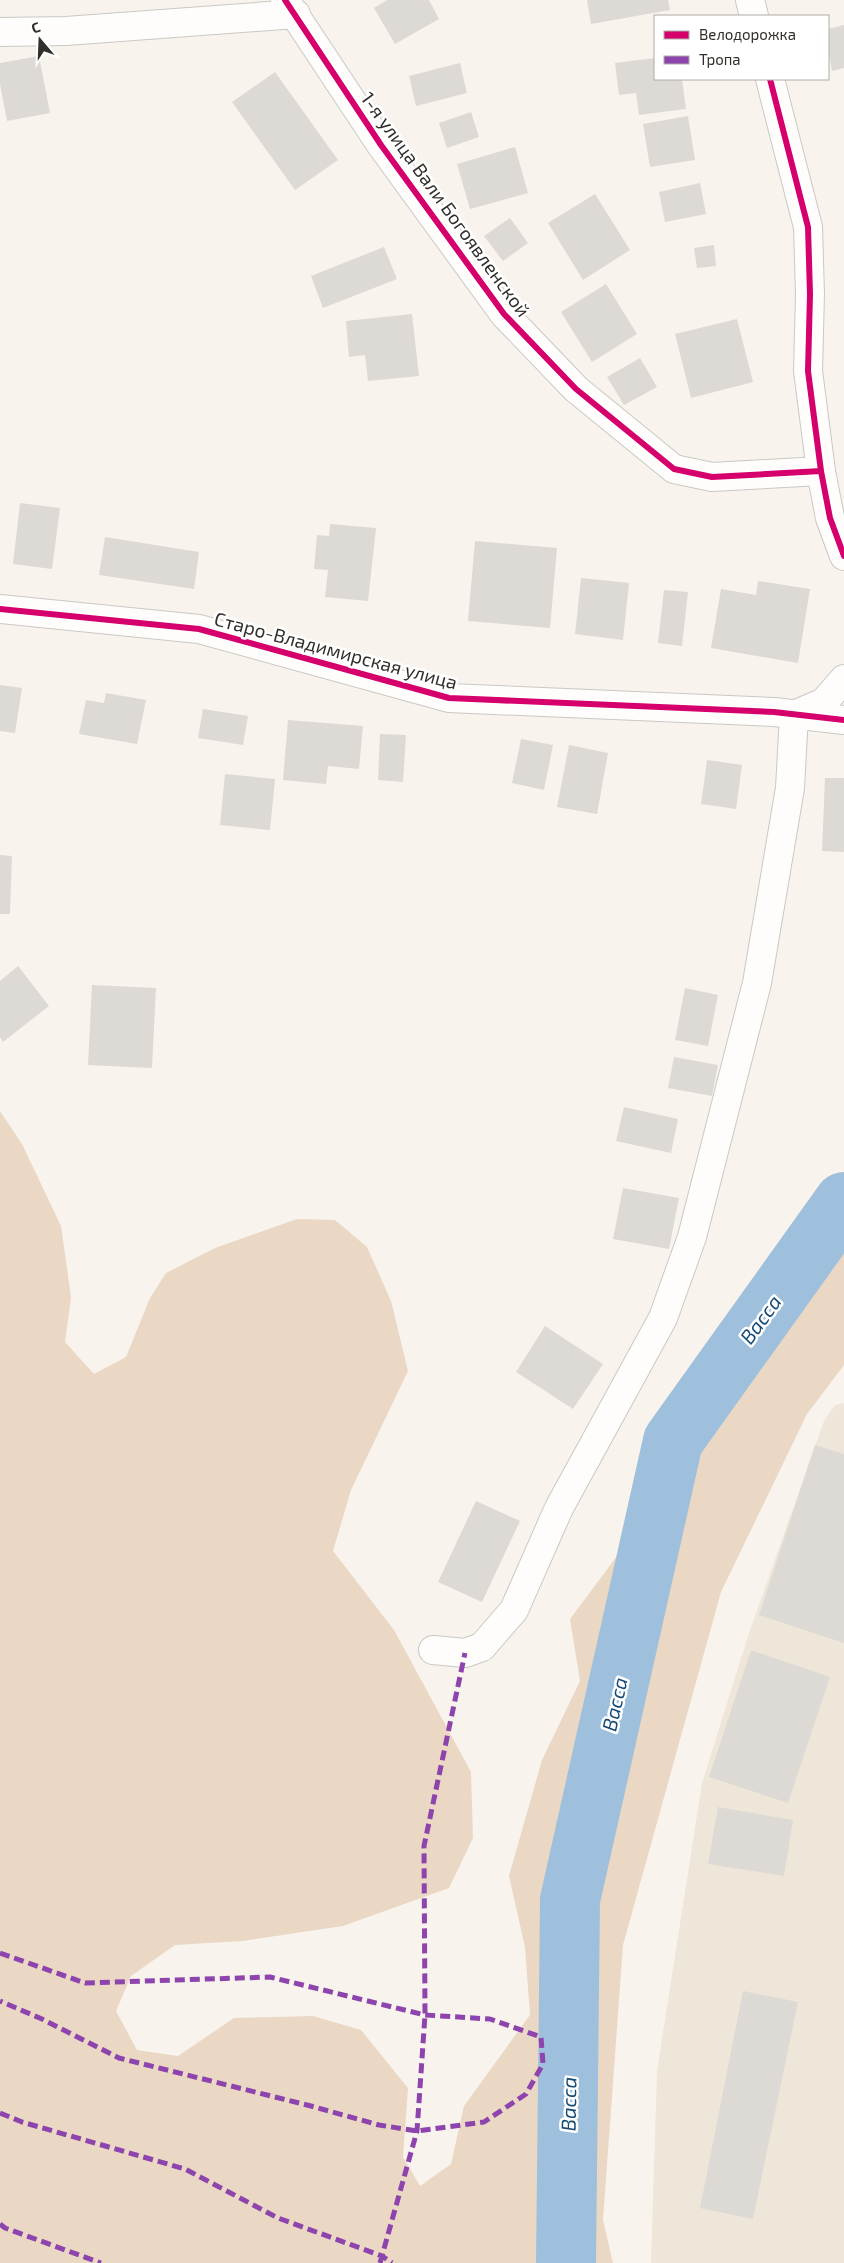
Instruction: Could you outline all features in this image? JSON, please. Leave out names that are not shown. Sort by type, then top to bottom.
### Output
[{"type":"street","points":[[750,0],[754,15]]},
{"type":"street","points":[[0,32],[66,31],[290,7]]},
{"type":"street","name":"1-я улица Вали Богоявленской","points":[[290,7],[381,145],[504,314],[576,389],[674,469],[712,477],[767,476],[821,471]]},
{"type":"street","points":[[770,80],[808,227],[810,294],[808,371],[821,471],[830,518],[844,556]]},
{"type":"street","name":"Старо-Владимирская улица","points":[[0,609],[199,629],[449,698],[774,712],[844,720]]},
{"type":"street","points":[[433,1650],[465,1653],[482,1647],[514,1610],[559,1508],[663,1318],[692,1237],[756,983],[790,788],[794,715],[824,702],[844,679]]},
{"type":"shaded area","points":[[0,1111],[22,1144],[61,1226],[71,1297],[65,1342],[94,1374],[126,1357],[150,1298],[166,1273],[215,1248],[297,1219],[335,1220],[367,1247],[391,1301],[408,1371],[351,1490],[333,1551],[394,1630],[471,1772],[473,1838],[449,1888],[343,1926],[242,1941],[175,1945],[131,1976],[116,2011],[137,2050],[178,2056],[234,2018],[313,2016],[361,2030],[408,2088],[403,2157],[420,2186],[451,2164],[464,2106],[530,2015],[525,1947],[509,1876],[542,1760],[580,1681],[570,1619],[620,1552],[694,1431],[770,1342],[831,1245],[844,1230],[844,1365],[807,1414],[721,1592],[623,1945],[603,2220],[613,2263],[0,2263]]},
{"type":"shaded area","points":[[844,1403],[844,2263],[651,2263],[657,2071],[702,1783],[749,1633],[824,1421],[835,1405]]},
{"type":"building","points":[[387,0],[429,0],[439,19],[395,44],[374,8]]},
{"type":"building","points":[[587,0],[668,0],[670,10],[591,24]]},
{"type":"building","points":[[844,25],[844,68],[832,71],[829,54],[829,29]]},
{"type":"building","points":[[39,56],[50,113],[7,121],[0,84],[0,63]]},
{"type":"building","points":[[654,58],[654,80],[682,80],[686,109],[639,115],[636,93],[619,95],[615,63]]},
{"type":"building","points":[[460,63],[467,93],[416,106],[409,76]]},
{"type":"building","points":[[275,72],[338,160],[295,190],[232,102]]},
{"type":"building","points":[[471,112],[479,137],[447,148],[439,123]]},
{"type":"building","points":[[688,116],[695,160],[650,167],[643,124]]},
{"type":"building","points":[[515,147],[528,193],[470,209],[457,164]]},
{"type":"building","points":[[700,183],[706,214],[665,222],[659,192]]},
{"type":"building","points":[[595,194],[630,250],[583,280],[548,223]]},
{"type":"building","points":[[510,218],[528,243],[503,261],[484,236]]},
{"type":"building","points":[[714,245],[716,266],[697,268],[694,248]]},
{"type":"building","points":[[384,247],[397,279],[323,308],[311,276]]},
{"type":"building","points":[[606,284],[637,334],[592,362],[561,312]]},
{"type":"building","points":[[412,314],[419,376],[368,381],[365,355],[349,357],[346,321]]},
{"type":"building","points":[[737,319],[753,382],[691,398],[675,334]]},
{"type":"building","points":[[640,358],[657,387],[624,405],[607,377]]},
{"type":"building","points":[[20,503],[60,508],[52,569],[13,564]]},
{"type":"building","points":[[330,524],[376,528],[368,601],[325,597],[328,570],[314,569],[317,535],[329,536]]},
{"type":"building","points":[[105,537],[199,552],[194,589],[99,575]]},
{"type":"building","points":[[475,541],[557,548],[550,628],[468,621]]},
{"type":"building","points":[[581,578],[629,583],[623,640],[575,634]]},
{"type":"building","points":[[758,581],[810,589],[798,663],[711,648],[721,589],[756,595]]},
{"type":"building","points":[[664,590],[688,592],[682,646],[658,643]]},
{"type":"building","points":[[0,685],[22,688],[15,733],[0,731]]},
{"type":"building","points":[[106,693],[146,700],[137,744],[79,734],[86,700],[104,703]]},
{"type":"building","points":[[203,709],[248,716],[243,745],[198,738]]},
{"type":"building","points":[[288,720],[363,726],[359,769],[328,766],[326,784],[283,780]]},
{"type":"building","points":[[380,734],[406,735],[403,782],[378,780]]},
{"type":"building","points":[[521,739],[553,745],[544,790],[512,783]]},
{"type":"building","points":[[569,745],[608,753],[597,814],[557,807]]},
{"type":"building","points":[[707,760],[742,765],[736,809],[701,804]]},
{"type":"building","points":[[225,774],[275,779],[270,830],[220,825]]},
{"type":"building","points":[[825,778],[844,778],[844,852],[822,851]]},
{"type":"building","points":[[0,855],[12,856],[10,914],[0,914]]},
{"type":"building","points":[[18,966],[49,1006],[3,1042],[0,1037],[0,981]]},
{"type":"building","points":[[92,985],[156,988],[152,1068],[88,1065]]},
{"type":"building","points":[[685,988],[718,995],[708,1046],[675,1040]]},
{"type":"building","points":[[674,1057],[718,1065],[712,1096],[668,1088]]},
{"type":"building","points":[[624,1107],[678,1119],[671,1153],[616,1141]]},
{"type":"building","points":[[623,1188],[679,1198],[669,1249],[613,1239]]},
{"type":"building","points":[[545,1326],[603,1364],[573,1409],[516,1372]]},
{"type":"building","points":[[815,1445],[844,1454],[844,1643],[759,1615]]},
{"type":"building","points":[[476,1501],[520,1521],[482,1602],[438,1582]]},
{"type":"building","points":[[751,1650],[830,1677],[788,1803],[709,1777]]},
{"type":"building","points":[[718,1807],[793,1820],[784,1876],[708,1864]]},
{"type":"building","points":[[743,1991],[798,2002],[753,2219],[700,2208]]},
{"type":"waterway","name":"Васса","points":[[566,2263],[570,1900],[673,1441],[844,1202]]},
{"type":"marked path","points":[[380,2263],[417,2131],[425,2015],[424,1846],[465,1653]]},
{"type":"marked path","points":[[0,1953],[85,1983],[270,1977],[425,2015],[490,2019],[541,2037],[543,2064],[526,2094],[484,2122],[417,2131],[379,2125],[119,2058],[42,2019],[0,2001]]},
{"type":"marked path","points":[[0,2113],[22,2122],[185,2169],[278,2218],[382,2256],[392,2263]]},
{"type":"marked path","points":[[0,2224],[5,2228],[101,2263]]},
{"type":"cycle path","points":[[285,0],[381,145],[504,314],[576,389],[674,469],[712,477],[821,471],[830,518],[844,556]]},
{"type":"cycle path","points":[[770,80],[808,227],[810,294],[808,371],[821,471]]},
{"type":"cycle path","points":[[0,609],[199,629],[449,698],[774,712],[844,720]]}]
